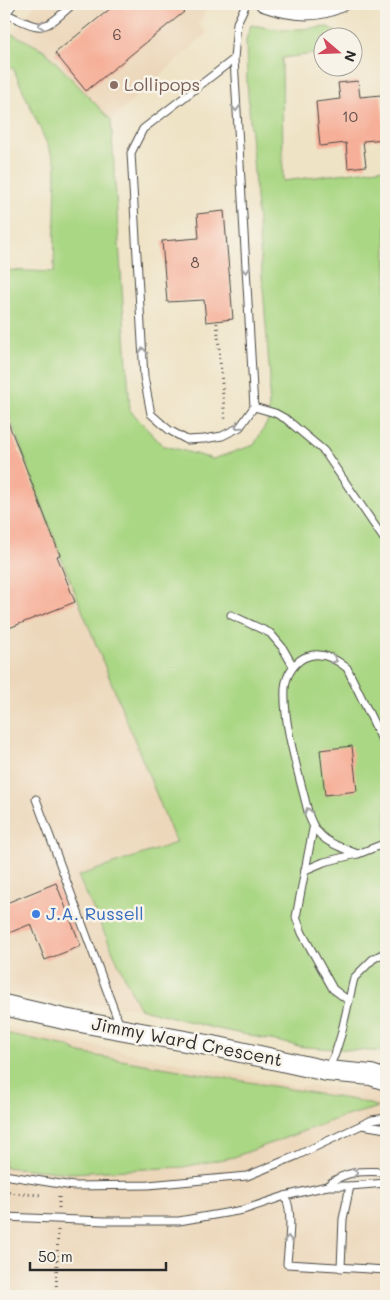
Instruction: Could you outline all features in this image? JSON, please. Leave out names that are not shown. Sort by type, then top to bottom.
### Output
[{"type":"street","points":[[4,12],[9,4]]},
{"type":"street","points":[[263,4],[282,10],[302,13],[331,9],[342,4]]},
{"type":"street","name":"Jimmy Ward Crescent","points":[[4,1005],[218,1047],[327,1071],[381,1076]]},
{"type":"lane","points":[[4,12],[35,26],[42,27],[50,24],[73,4]]},
{"type":"lane","points":[[234,59],[143,129],[131,153],[144,377],[151,414],[169,430],[187,440],[222,436],[240,427],[254,407],[234,59],[237,23],[246,4]]},
{"type":"lane","points":[[254,407],[275,413],[286,419],[324,451],[386,542]]},
{"type":"lane","points":[[230,615],[270,633],[282,647],[293,666]]},
{"type":"lane","points":[[349,1002],[333,989],[302,933],[296,917],[313,829],[286,719],[285,686],[293,666],[304,657],[318,654],[340,662],[347,668],[386,748]]},
{"type":"lane","points":[[36,799],[121,1029]]},
{"type":"lane","points":[[313,829],[330,844],[358,854]]},
{"type":"lane","points":[[305,870],[324,862],[358,854],[386,842]]},
{"type":"lane","points":[[327,1071],[335,1054],[354,978],[373,959],[386,952]]},
{"type":"lane","points":[[4,1175],[74,1186],[148,1185],[247,1176],[296,1156],[372,1120],[386,1118]]},
{"type":"lane","points":[[362,1125],[386,1129]]},
{"type":"lane","points":[[327,1186],[334,1179],[342,1175],[361,1171],[386,1172]]},
{"type":"lane","points":[[4,1217],[179,1221],[243,1210],[285,1196],[327,1186],[386,1183]]},
{"type":"lane","points":[[341,1268],[343,1219],[350,1186]]},
{"type":"lane","points":[[285,1196],[289,1214],[287,1264],[386,1270]]},
{"type":"path","points":[[217,323],[225,420]]},
{"type":"path","points":[[56,1296],[59,1184]]},
{"type":"path","points":[[4,1191],[59,1196]]},
{"type":"shaded area","name":"Lollipops","points":[[35,4],[210,4],[198,24],[207,33],[111,120],[44,50],[13,34]]},
{"type":"shaded area","points":[[60,555],[176,844],[78,876],[139,1008],[56,1002],[4,993],[4,578]]},
{"type":"shaded area","points":[[4,1027],[295,1086],[386,1089],[386,1296],[4,1296]]},
{"type":"green space","points":[[251,25],[283,30],[312,28],[312,54],[282,58],[283,181],[386,168],[386,1052],[304,1047],[209,1027],[139,1008],[78,876],[176,843],[60,555],[4,402],[4,270],[54,272],[56,164],[13,68],[4,68],[4,38],[13,34],[44,50],[111,120],[130,410],[162,445],[213,459],[254,445],[268,421],[270,378],[247,82],[246,39]]},
{"type":"green space","points":[[4,1033],[67,1046],[80,1053],[360,1101],[379,1107],[339,1118],[234,1157],[183,1167],[71,1173],[4,1167]]},
{"type":"building","points":[[116,4],[177,4],[184,12],[86,91],[55,53]]},
{"type":"building","points":[[358,81],[360,97],[381,95],[386,139],[363,141],[366,166],[348,168],[346,143],[320,146],[316,102],[340,99],[338,83]]},
{"type":"building","points":[[224,211],[233,319],[206,322],[204,300],[167,302],[162,241],[199,238],[197,214]]},
{"type":"building","points":[[4,412],[60,555],[57,556],[75,602],[4,630]]},
{"type":"building","points":[[352,746],[357,791],[325,795],[320,750]]},
{"type":"building","name":"J.A. Russell","points":[[56,883],[81,946],[45,960],[31,924],[4,935],[4,904]]},
{"type":"place","name":"Lollipops","points":[[114,85]]},
{"type":"place","name":"J.A. Russell","points":[[36,914]]}]
